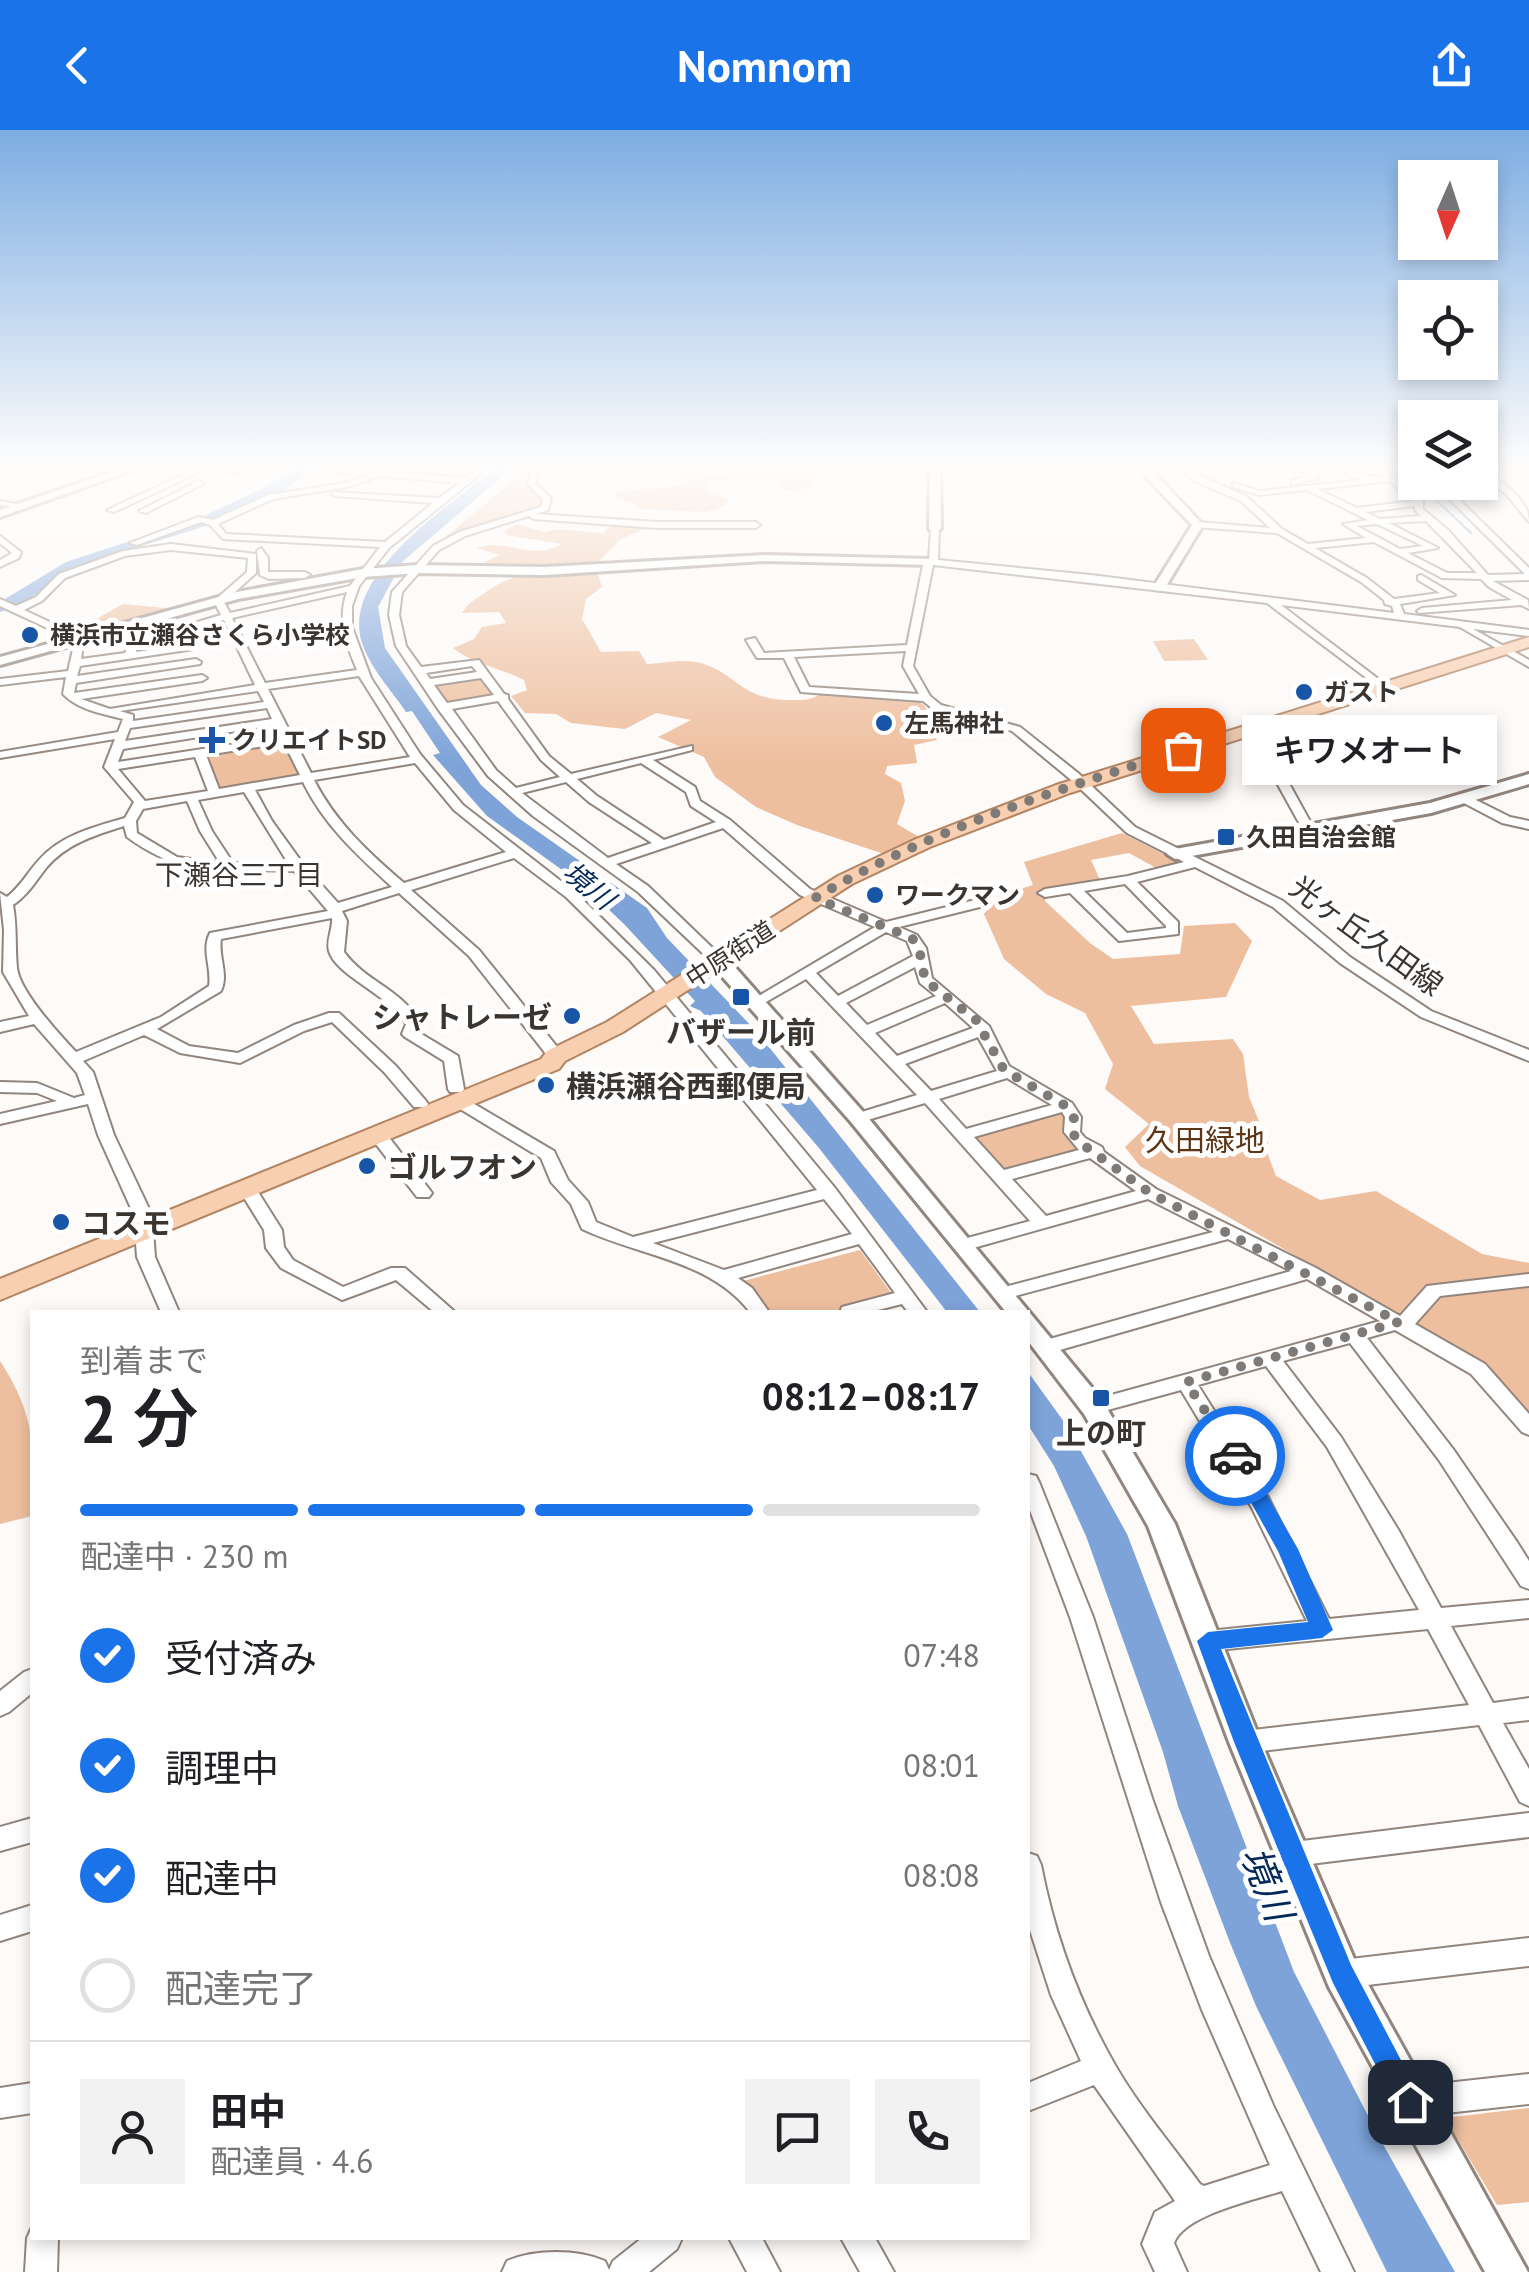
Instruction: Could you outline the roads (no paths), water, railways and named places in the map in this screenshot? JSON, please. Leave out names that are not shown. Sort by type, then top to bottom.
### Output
[{"type":"main road","name":"中原街道","points":[[0,1290],[420,1104],[550,1064],[556,1056],[667,995],[815,898],[923,842],[1080,783],[1529,642]]},
{"type":"main road","name":"中原街道","points":[[0,1274],[248,1188],[378,1135],[457,1095]]},
{"type":"street","points":[[63,566],[70,564]]},
{"type":"street","points":[[6,607],[39,599],[50,584],[77,568],[94,564]]},
{"type":"street","points":[[219,601],[251,574],[252,564]]},
{"type":"street","points":[[263,564],[263,572],[269,576],[307,576],[413,569],[545,571],[665,564]]},
{"type":"street","points":[[372,564],[347,604],[346,629],[362,672],[418,759],[449,798],[589,911],[667,995],[828,1192],[912,1304],[865,1310]]},
{"type":"street","points":[[419,564],[397,592],[394,616],[401,646],[492,773],[643,889],[858,1118],[1017,1310]]},
{"type":"street","points":[[926,698],[910,673],[910,648],[931,564]]},
{"type":"street","points":[[951,564],[1529,632]]},
{"type":"street","points":[[1160,586],[1174,564]]},
{"type":"street","points":[[1338,564],[1396,605],[1400,616]]},
{"type":"street","points":[[1424,564],[1444,576]]},
{"type":"street","points":[[1474,564],[1485,577],[1527,604]]},
{"type":"street","points":[[1388,602],[1450,595],[1421,578],[1529,575]]},
{"type":"street","points":[[0,662],[307,576]]},
{"type":"street","points":[[130,656],[134,644],[182,628],[354,588]]},
{"type":"street","points":[[1266,599],[1381,686]]},
{"type":"street","points":[[219,601],[321,806],[354,846],[474,953],[556,1056]]},
{"type":"street","points":[[1419,618],[1420,612],[1527,604]]},
{"type":"street","points":[[6,607],[81,642]]},
{"type":"street","points":[[1458,623],[1529,664]]},
{"type":"street","points":[[182,628],[209,694]]},
{"type":"street","points":[[751,640],[761,656],[910,648]]},
{"type":"street","points":[[81,642],[67,689],[70,697],[130,717],[110,766]]},
{"type":"street","points":[[74,672],[130,656],[190,648]]},
{"type":"street","points":[[785,654],[794,664],[804,690],[926,698]]},
{"type":"street","points":[[0,682],[196,662]]},
{"type":"street","points":[[417,671],[475,662],[545,758],[568,779],[662,844]]},
{"type":"street","points":[[108,710],[362,672]]},
{"type":"street","points":[[426,683],[484,674]]},
{"type":"street","points":[[70,697],[202,678]]},
{"type":"street","points":[[442,707],[504,697]]},
{"type":"street","name":"光ヶ丘久田線","points":[[926,698],[947,712],[1016,729],[1130,830],[1278,904],[1345,960],[1426,1014],[1529,1056]]},
{"type":"street","points":[[124,735],[270,704]]},
{"type":"street","points":[[0,755],[61,746],[77,738],[278,721]]},
{"type":"street","points":[[1260,726],[1310,749],[1328,763],[1278,774],[1307,827]]},
{"type":"street","points":[[110,766],[287,739]]},
{"type":"street","points":[[513,792],[688,748]]},
{"type":"street","points":[[199,753],[215,793]]},
{"type":"street","points":[[138,806],[418,759]]},
{"type":"street","points":[[643,759],[690,790],[695,802],[815,898],[912,938],[919,948],[925,980],[984,1029],[1008,1073],[1066,1106],[1074,1117],[1072,1132],[1079,1142],[1150,1193],[1309,1272],[1478,1369],[1529,1428]]},
{"type":"street","points":[[110,766],[138,796],[138,806],[130,821],[131,834],[164,858],[196,866],[298,867]]},
{"type":"street","points":[[1175,854],[1466,799],[1500,785],[1529,780]]},
{"type":"street","points":[[248,788],[298,867],[336,911],[340,929],[333,940],[342,961],[400,1002],[414,1024],[410,1034],[452,1060],[457,1095],[548,1154],[554,1170],[579,1202],[588,1225],[720,1277],[742,1292],[758,1310]]},
{"type":"street","points":[[191,797],[206,831],[229,866]]},
{"type":"street","points":[[1466,799],[1506,820],[1529,825]]},
{"type":"street","points":[[130,821],[77,837],[59,847],[21,894],[3,902],[10,972],[38,1018],[76,1058],[143,1224],[152,1279],[169,1310]]},
{"type":"street","points":[[609,862],[726,823]]},
{"type":"street","points":[[76,1058],[194,1003],[218,984],[210,946],[215,936],[336,911],[516,852]]},
{"type":"street","points":[[1045,892],[1128,880],[1195,863]]},
{"type":"street","points":[[1074,888],[1124,938],[1173,931],[1173,925],[1128,880]]},
{"type":"street","points":[[754,1003],[886,926],[983,902]]},
{"type":"street","points":[[837,1002],[919,959]]},
{"type":"street","points":[[806,972],[928,1097],[1042,1223]]},
{"type":"street","points":[[177,994],[194,1003]]},
{"type":"street","points":[[865,1032],[946,998]]},
{"type":"street","points":[[144,1029],[185,1050],[240,1058],[334,1016],[390,1069],[420,1104]]},
{"type":"street","points":[[0,1027],[38,1018]]},
{"type":"street","points":[[895,1062],[984,1029]]},
{"type":"street","points":[[858,1118],[1008,1073]]},
{"type":"street","points":[[0,1088],[37,1087],[54,1091],[71,1103]]},
{"type":"street","points":[[0,1119],[94,1098]]},
{"type":"street","points":[[964,1136],[1066,1106]]},
{"type":"street","points":[[378,1135],[423,1192]]},
{"type":"street","points":[[1002,1176],[1096,1151]]},
{"type":"street","points":[[248,1188],[273,1230],[275,1248],[286,1264],[342,1294],[398,1272],[444,1310]]},
{"type":"street","points":[[635,1242],[828,1192]]},
{"type":"street","points":[[966,1244],[1150,1193]]},
{"type":"street","points":[[1004,1293],[1230,1232]]},
{"type":"street","points":[[720,1277],[864,1238]]},
{"type":"street","points":[[1309,1272],[1037,1335],[1093,1407],[1162,1524],[1245,1742],[1342,1974],[1508,2272]]},
{"type":"street","points":[[1093,1407],[1408,1320],[1434,1290],[1529,1280]]},
{"type":"street","points":[[1354,1335],[1418,1413],[1529,1580]]},
{"type":"street","points":[[1271,1358],[1334,1442],[1435,1618],[1529,1794]]},
{"type":"street","points":[[1186,1382],[1240,1464],[1288,1549],[1322,1630]]},
{"type":"street","points":[[1030,1486],[1060,1553],[1154,1846],[1200,1972],[1288,2174],[1338,2272]]},
{"type":"street","points":[[1208,1641],[1529,1608]]},
{"type":"street","points":[[0,1705],[30,1680]]},
{"type":"street","points":[[1245,1742],[1529,1710]]},
{"type":"street","points":[[1294,1854],[1529,1825]]},
{"type":"street","points":[[0,1839],[30,1831]]},
{"type":"street","points":[[1030,1877],[1036,1914],[1064,1993],[1101,2068],[1189,2194],[1202,2202]]},
{"type":"street","points":[[0,1928],[30,1919]]},
{"type":"street","points":[[1342,1974],[1529,1952]]},
{"type":"street","points":[[1030,2096],[1101,2068]]},
{"type":"street","points":[[1410,2102],[1529,2089]]},
{"type":"street","points":[[0,2103],[30,2098]]},
{"type":"street","points":[[1171,2272],[1158,2244],[1166,2223],[1202,2202],[1288,2174]]},
{"type":"street","points":[[40,2272],[43,2240]]},
{"type":"street","points":[[745,2240],[764,2272]]},
{"type":"street","points":[[858,2240],[878,2272]]},
{"type":"street","points":[[624,2272],[656,2241]]},
{"type":"street","points":[[518,2272],[548,2268],[594,2272]]},
{"type":"water","name":"境川","points":[[401,564],[378,607],[385,648],[481,785],[517,817],[647,908],[667,938],[757,1032],[978,1310],[945,1310],[819,1148],[701,1011],[690,1006],[695,1001],[625,925],[583,885],[487,816],[433,755],[440,753],[412,711],[406,712],[363,646],[359,619],[367,593],[383,567]]},
{"type":"water","points":[[1030,1375],[1067,1426],[1127,1534],[1294,1972],[1380,2139],[1455,2272],[1387,2272],[1256,2006],[1178,1806],[1163,1752],[1086,1536],[1054,1466],[1030,1428]]},
{"type":"waterway","points":[[0,607],[74,564]]},
{"type":"place","name":"横浜市立瀬谷さくら小学校","points":[[30,635]]},
{"type":"place","name":"ガスト","points":[[1304,692]]},
{"type":"place","name":"左馬神社","points":[[884,723]]},
{"type":"place","name":"クリエイトSD","points":[[212,740]]},
{"type":"place","name":"キワメオート","points":[[1183,750]]},
{"type":"place","name":"久田自治会館","points":[[1226,837]]},
{"type":"place","name":"ワークマン","points":[[875,895]]},
{"type":"place","name":"バザール前","points":[[741,997]]},
{"type":"place","name":"シャトレーゼ","points":[[572,1016]]},
{"type":"place","name":"横浜瀬谷西郵便局","points":[[546,1085]]},
{"type":"place","name":"ゴルフオン","points":[[367,1166]]},
{"type":"place","name":"コスモ","points":[[61,1222]]},
{"type":"place","name":"上の町","points":[[1101,1398]]},
{"type":"district","name":"下瀬谷三丁目","points":[[239,874]]},
{"type":"park label","name":"久田緑地","points":[[1205,1139]]}]
